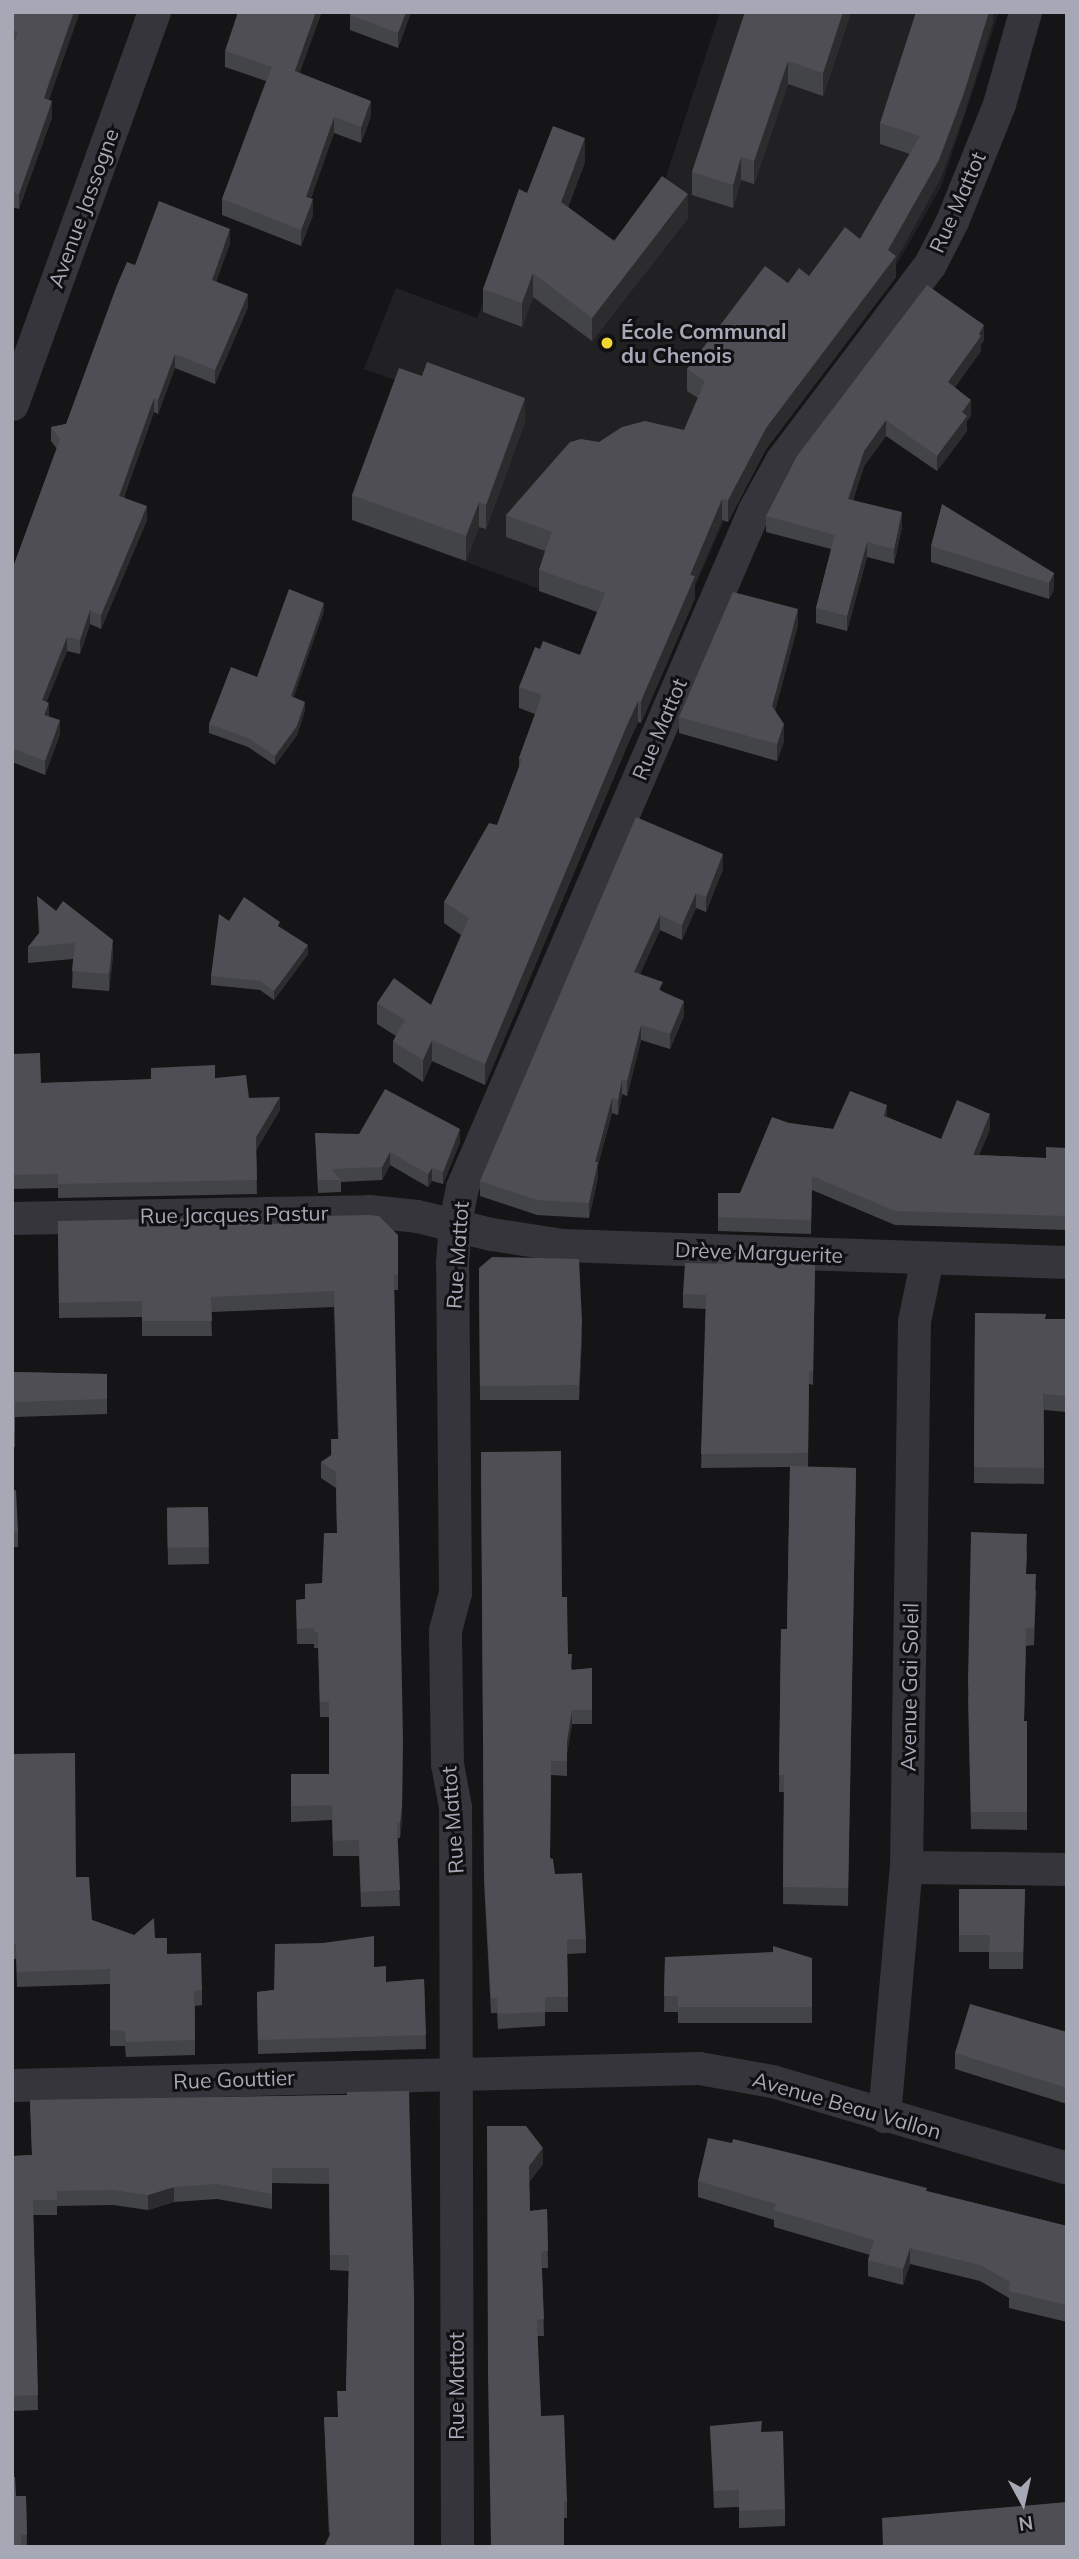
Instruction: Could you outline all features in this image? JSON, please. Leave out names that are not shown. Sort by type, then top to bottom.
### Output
[{"type":"street","name":"Avenue Jassogne","points":[[12,404],[154,12]]},
{"type":"street","name":"Rue Mattot","points":[[457,2547],[455,1807],[447,1764],[445,1630],[455,1593],[455,1223],[462,1187],[754,510],[781,461],[892,318],[935,254],[952,222],[999,104],[1025,12]]},
{"type":"street","name":"Rue Jacques Pastur","points":[[12,1218],[369,1211],[455,1223]]},
{"type":"street","name":"Drève Marguerite","points":[[455,1223],[491,1234],[562,1245],[1067,1262]]},
{"type":"street","name":"Avenue Gai Soleil","points":[[884,2116],[906,1867],[915,1321],[928,1258]]},
{"type":"street","points":[[906,1867],[1067,1869]]},
{"type":"street","name":"Avenue Beau Vallon","points":[[456,2076],[699,2068],[772,2081],[1067,2168]]},
{"type":"street","name":"Rue Gouttier","points":[[12,2085],[416,2073],[456,2076]]},
{"type":"shaded area","name":"École Communal du Chenois","points":[[720,12],[999,12],[941,187],[888,280],[749,465],[672,638],[352,520],[383,434],[398,381],[364,369],[396,288],[477,318],[519,201],[621,242],[663,185]]},
{"type":"building","points":[[12,12],[74,12],[44,98],[52,101],[19,194],[12,191],[12,48],[18,32],[12,30]]},
{"type":"building","points":[[238,12],[316,12],[295,71],[371,101],[361,127],[334,117],[306,197],[313,199],[301,230],[222,199],[272,67],[225,51]]},
{"type":"building","points":[[351,12],[406,12],[398,33],[350,15]]},
{"type":"building","points":[[745,12],[843,12],[823,73],[788,61],[754,161],[741,157],[733,185],[692,172]]},
{"type":"building","points":[[916,12],[989,12],[964,93],[939,160],[888,250],[896,256],[766,428],[728,500],[722,499],[690,575],[695,576],[641,701],[638,701],[627,725],[485,1064],[432,1040],[423,1060],[393,1041],[405,1020],[377,1003],[394,978],[431,1005],[469,918],[444,902],[489,823],[497,825],[542,695],[519,687],[535,647],[540,649],[543,641],[580,655],[605,593],[539,570],[552,532],[506,515],[570,442],[581,439],[599,442],[622,427],[645,421],[684,430],[705,381],[687,369],[765,266],[788,283],[799,268],[809,276],[845,227],[860,239],[920,136],[880,123]]},
{"type":"building","points":[[553,126],[585,138],[561,202],[614,241],[662,176],[688,194],[592,318],[533,273],[522,303],[483,289],[519,189],[527,193]]},
{"type":"building","points":[[159,201],[230,229],[212,280],[248,294],[215,370],[175,354],[158,400],[154,398],[119,496],[147,506],[101,615],[90,610],[80,640],[67,637],[42,700],[49,703],[44,715],[60,720],[45,761],[12,748],[12,570],[60,439],[51,427],[66,424],[117,285],[127,262],[135,265]]},
{"type":"building","points":[[927,285],[984,325],[979,334],[981,336],[948,382],[971,400],[962,412],[967,416],[937,456],[886,420],[864,451],[848,499],[902,512],[894,549],[867,542],[847,616],[816,608],[835,535],[766,516],[797,456]]},
{"type":"building","points":[[427,362],[525,398],[486,505],[479,502],[466,536],[352,495],[399,368],[422,376]]},
{"type":"building","points":[[942,504],[1054,573],[1049,583],[931,546]]},
{"type":"building","points":[[289,589],[324,603],[291,696],[305,702],[297,726],[275,756],[248,738],[209,724],[231,667],[257,677]]},
{"type":"building","points":[[733,592],[798,609],[772,706],[784,724],[777,744],[679,717]]},
{"type":"building","points":[[636,817],[723,854],[706,897],[696,893],[682,925],[660,915],[634,972],[663,982],[659,990],[684,1001],[670,1034],[641,1025],[627,1081],[622,1079],[618,1100],[612,1098],[595,1162],[598,1162],[589,1203],[537,1200],[480,1181]]},
{"type":"building","points":[[37,896],[56,911],[63,901],[113,940],[109,974],[72,971],[75,943],[28,947],[40,932]]},
{"type":"building","points":[[244,897],[280,922],[278,926],[308,945],[274,991],[260,981],[211,976],[219,914],[229,921]]},
{"type":"building","points":[[40,1053],[41,1083],[151,1079],[151,1068],[215,1065],[215,1078],[246,1075],[249,1098],[280,1097],[256,1137],[257,1180],[58,1184],[58,1174],[12,1175],[12,1054]]},
{"type":"building","points":[[385,1089],[460,1129],[443,1172],[432,1168],[428,1174],[390,1152],[382,1167],[331,1169],[341,1180],[318,1180],[315,1133],[359,1134]]},
{"type":"building","points":[[850,1091],[887,1105],[884,1116],[941,1139],[957,1100],[990,1114],[973,1155],[1046,1158],[1046,1147],[1067,1148],[1067,1216],[895,1211],[812,1176],[811,1220],[718,1217],[718,1193],[740,1193],[772,1117],[789,1123],[833,1129]]},
{"type":"building","points":[[320,1216],[379,1216],[398,1235],[398,1275],[394,1275],[403,1739],[402,1806],[400,1823],[397,1823],[400,1890],[361,1892],[359,1840],[333,1841],[332,1805],[291,1806],[291,1774],[329,1774],[329,1702],[320,1702],[318,1632],[314,1632],[314,1628],[297,1629],[296,1600],[305,1599],[305,1584],[322,1583],[324,1533],[337,1533],[336,1472],[321,1462],[332,1455],[331,1439],[339,1439],[334,1291],[211,1297],[212,1321],[142,1321],[142,1301],[59,1303],[58,1221],[257,1217],[257,1224],[321,1223]]},
{"type":"building","points":[[717,1256],[810,1259],[809,1265],[815,1265],[808,1453],[701,1454],[706,1295],[683,1294],[685,1263],[730,1264],[717,1260]]},
{"type":"building","points":[[492,1257],[579,1259],[582,1321],[579,1385],[480,1386],[479,1268]]},
{"type":"building","points":[[975,1313],[1046,1314],[1045,1319],[1067,1319],[1067,1396],[1043,1394],[1044,1468],[974,1467]]},
{"type":"building","points":[[12,1372],[107,1374],[107,1399],[15,1402],[15,1432],[12,1432]]},
{"type":"building","points":[[561,1451],[562,1597],[567,1597],[568,1654],[572,1654],[571,1670],[592,1668],[592,1710],[572,1710],[567,1761],[551,1761],[550,1858],[553,1859],[555,1874],[582,1873],[586,1939],[567,1939],[568,1997],[545,1997],[545,2012],[498,2014],[497,1998],[491,1998],[484,1868],[481,1452]]},
{"type":"building","points":[[790,1466],[856,1468],[848,1888],[783,1887],[784,1775],[779,1775],[781,1629],[787,1629]]},
{"type":"building","points":[[16,1490],[18,1532],[12,1532],[12,1491]]},
{"type":"building","points":[[208,1507],[209,1547],[168,1548],[167,1508]]},
{"type":"building","points":[[971,1532],[1027,1534],[1026,1574],[1036,1574],[1034,1628],[1026,1628],[1024,1721],[1027,1721],[1027,1812],[971,1812],[968,1681]]},
{"type":"building","points":[[75,1753],[76,1877],[89,1877],[92,1920],[134,1935],[154,1918],[155,1938],[167,1938],[167,1954],[201,1953],[202,1990],[194,1991],[195,2040],[126,2042],[125,2031],[110,2030],[110,1969],[17,1972],[16,1944],[12,1944],[12,1754]]},
{"type":"building","points":[[959,1889],[1025,1889],[1023,1952],[989,1952],[990,1935],[959,1935]]},
{"type":"building","points":[[374,1936],[374,1967],[386,1966],[386,1982],[424,1979],[426,2035],[258,2040],[257,1992],[274,1990],[275,1944],[323,1943]]},
{"type":"building","points":[[773,1946],[812,1958],[812,2007],[678,2007],[678,1996],[664,1996],[665,1957],[773,1952]]},
{"type":"building","points":[[970,2004],[1067,2032],[1067,2088],[955,2053]]},
{"type":"building","points":[[409,2091],[414,2293],[414,2547],[324,2547],[330,2534],[324,2417],[338,2417],[337,2391],[346,2391],[349,2255],[330,2255],[329,2168],[272,2168],[272,2194],[217,2184],[174,2187],[148,2195],[113,2190],[57,2191],[57,2200],[33,2200],[38,2395],[12,2396],[12,2156],[32,2155],[30,2100],[347,2095],[347,2092]]},
{"type":"building","points":[[487,2126],[526,2126],[543,2148],[529,2166],[530,2211],[547,2209],[548,2251],[541,2252],[544,2319],[537,2320],[541,2416],[564,2415],[567,2501],[564,2501],[564,2547],[491,2547]]},
{"type":"building","points":[[708,2138],[732,2143],[733,2139],[823,2161],[927,2188],[926,2191],[1067,2226],[1067,2305],[1009,2291],[1010,2282],[980,2265],[910,2248],[903,2269],[868,2260],[874,2240],[774,2210],[776,2204],[698,2181]]},
{"type":"building","points":[[762,2421],[761,2432],[783,2431],[785,2509],[739,2511],[739,2490],[714,2491],[710,2426]]},
{"type":"building","points":[[12,2477],[15,2477],[16,2496],[26,2496],[27,2535],[21,2535],[21,2547],[12,2547]]},
{"type":"building","points":[[1067,2502],[1067,2547],[883,2547],[882,2518]]},
{"type":"place","name":"École Communal du Chenois","points":[[607,343]]}]
